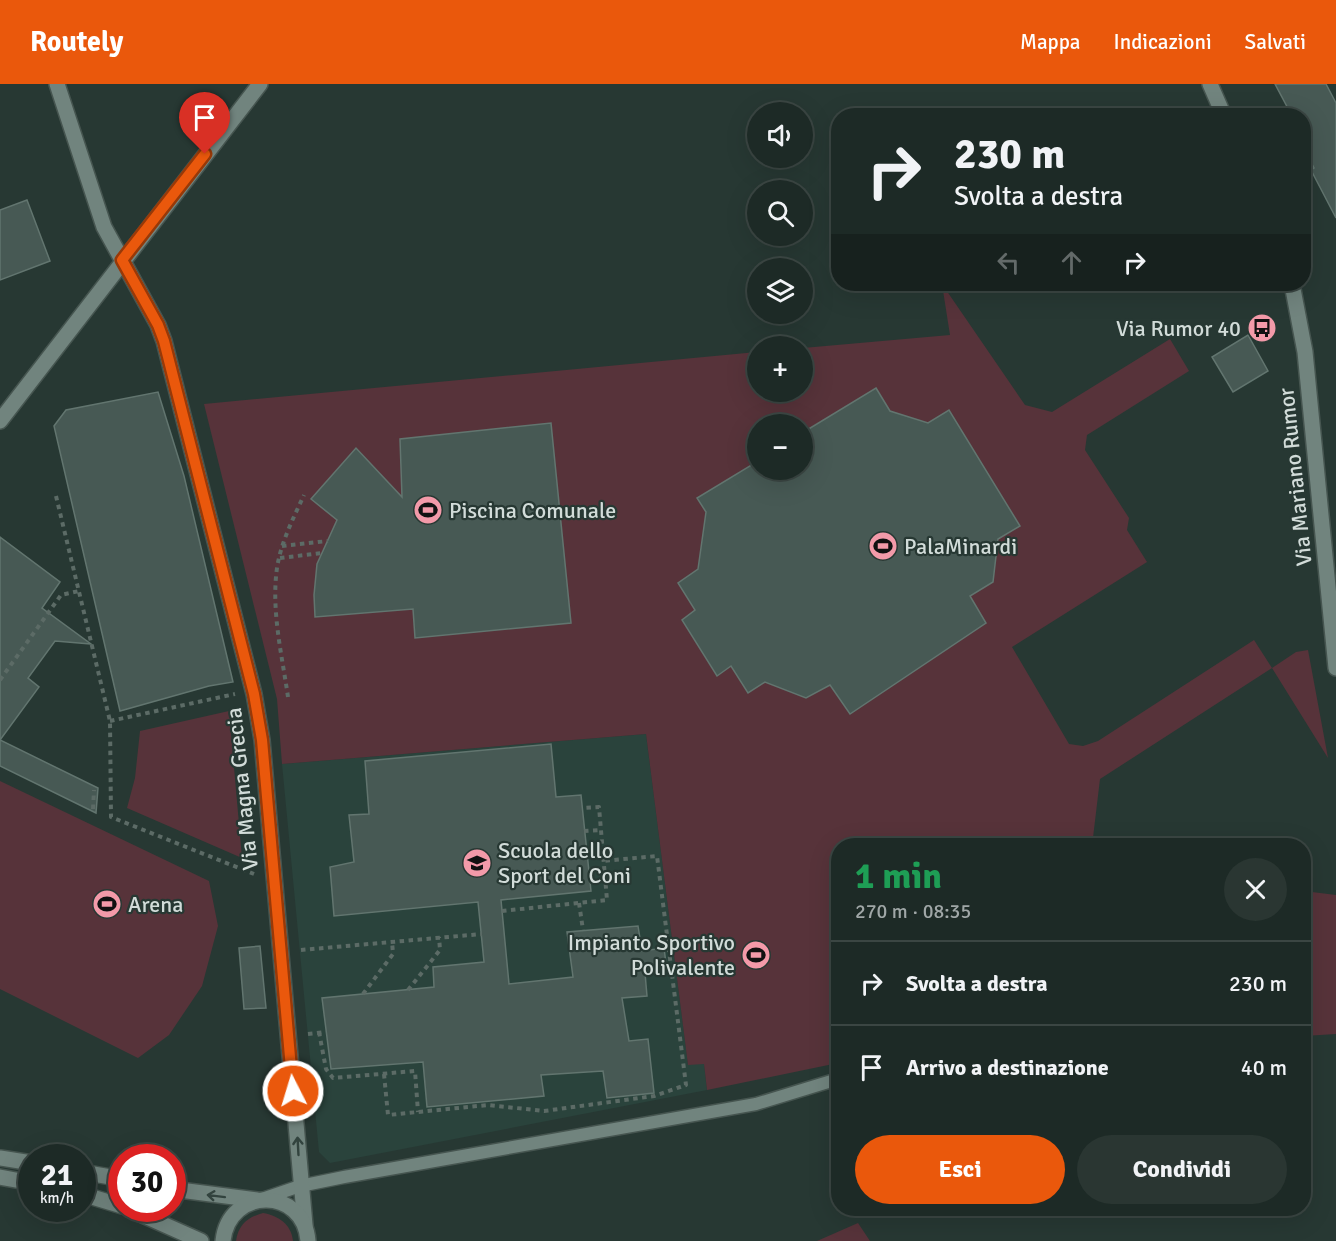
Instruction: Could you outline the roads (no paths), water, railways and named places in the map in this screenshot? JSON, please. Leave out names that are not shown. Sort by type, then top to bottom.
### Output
[{"type":"street","name":"Via Magna Grecia","points":[[57,84],[104,227],[158,325],[164,341],[254,694],[262,740],[300,1186],[308,1241]]},
{"type":"street","points":[[0,421],[260,84]]},
{"type":"street","points":[[1210,84],[1220,108]]},
{"type":"street","name":"Via Mariano Rumor","points":[[1293,291],[1305,352],[1336,668]]},
{"type":"street","points":[[0,1158],[18,1161]]},
{"type":"street","points":[[0,1177],[18,1180]]},
{"type":"street","points":[[186,1191],[274,1200],[287,1205],[305,1225]]},
{"type":"street","points":[[223,1241],[225,1228],[231,1217],[249,1203],[260,1200]]},
{"type":"street","points":[[158,1222],[201,1241]]},
{"type":"lane","points":[[260,1200],[300,1186],[756,1104],[831,1081]]},
{"type":"place","name":"Via Rumor 40","points":[[1262,328]]},
{"type":"place","name":"Piscina Comunale","points":[[428,510]]},
{"type":"place","name":"PalaMinardi","points":[[883,546]]},
{"type":"place","name":"Scuola dello Sport del Coni","points":[[477,863]]},
{"type":"place","name":"Arena","points":[[107,904]]},
{"type":"place","name":"Impianto Sportivo Polivalente","points":[[756,955]]}]
